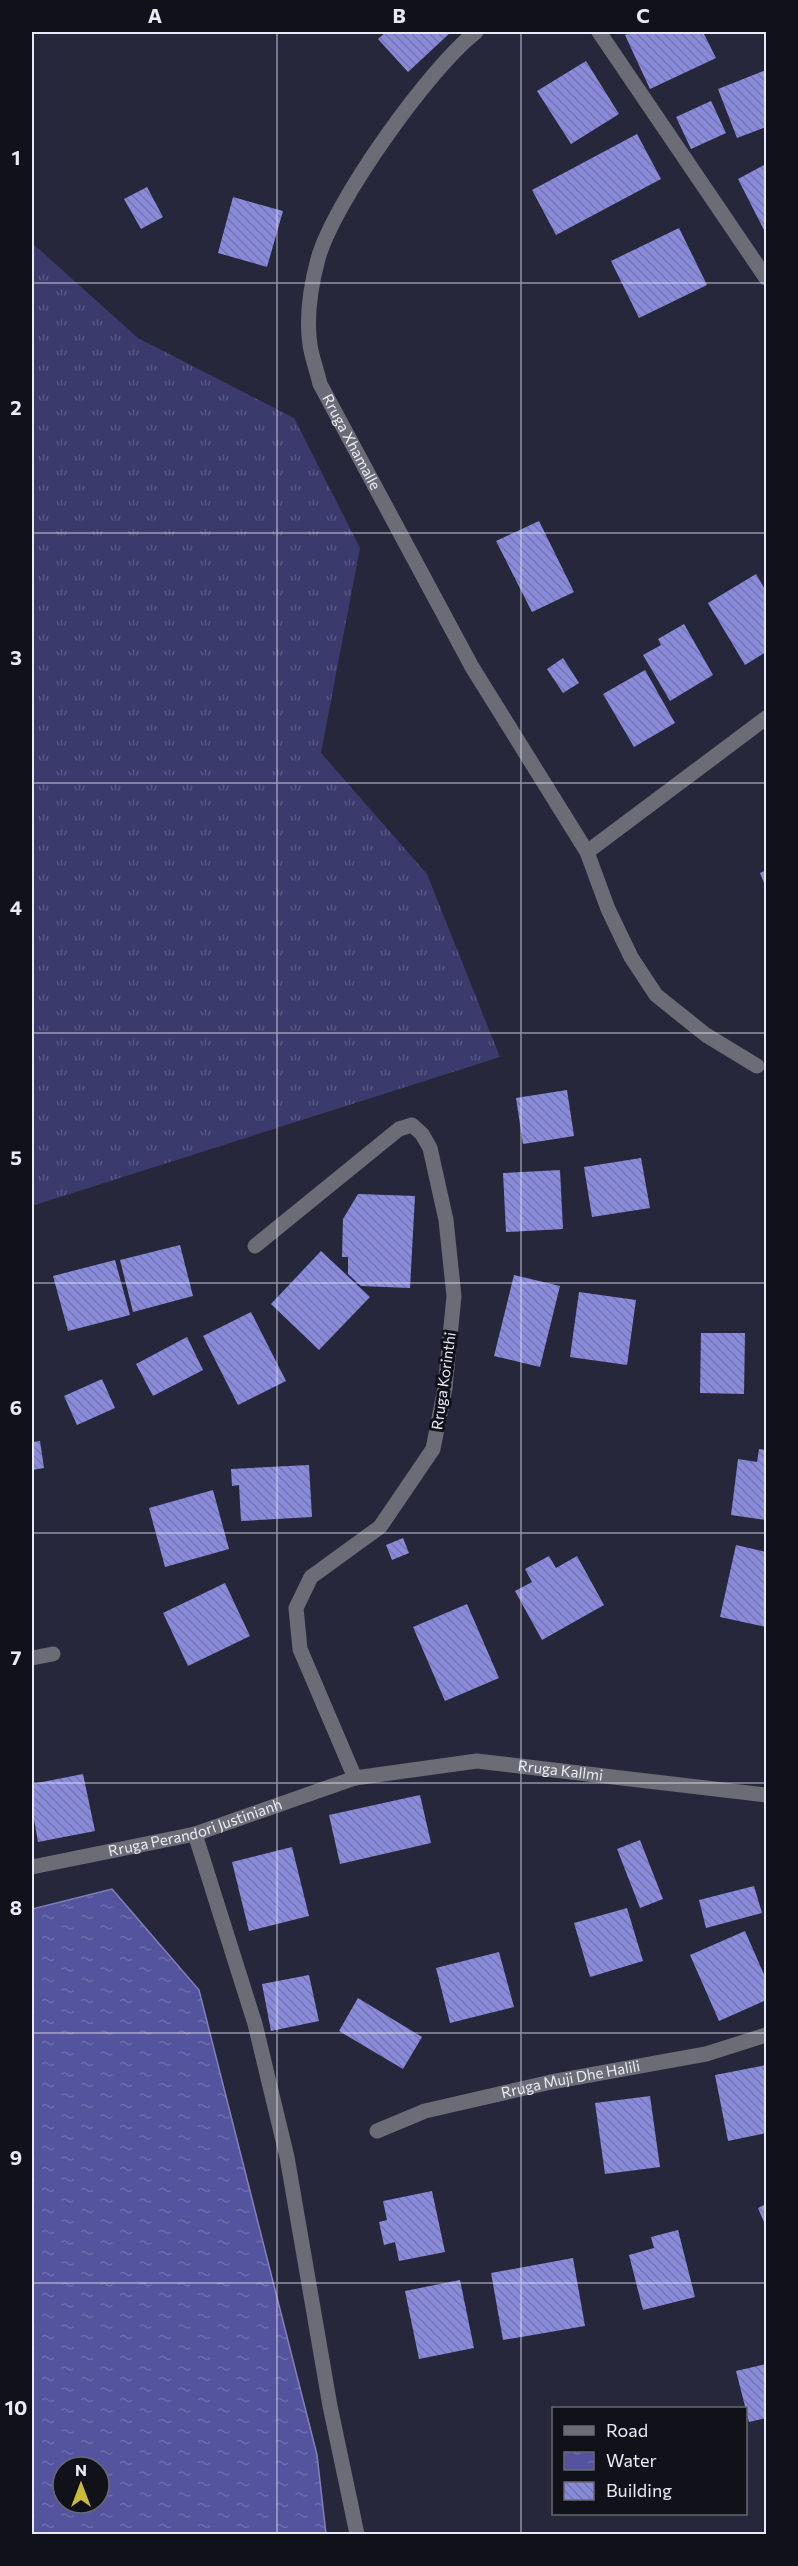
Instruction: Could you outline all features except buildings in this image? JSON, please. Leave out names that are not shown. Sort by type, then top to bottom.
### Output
[{"type":"street","name":"Rruga Xhamalle","points":[[476,32],[462,43],[438,70],[398,122],[334,224],[319,256],[311,292],[309,344],[321,384],[472,668],[587,852],[608,909],[631,957],[656,995],[706,1035],[757,1066]]},
{"type":"street","points":[[599,32],[766,278]]},
{"type":"street","points":[[587,852],[766,718]]},
{"type":"street","name":"Rruga Korinthi","points":[[255,1246],[399,1129],[412,1125],[422,1134],[430,1148],[446,1220],[454,1296],[446,1388],[434,1449],[380,1527],[311,1577],[296,1608],[300,1650],[355,1778]]},
{"type":"street","points":[[32,1658],[53,1654]]},
{"type":"street","name":"Rruga Kallmi","points":[[355,1778],[477,1761],[766,1795]]},
{"type":"street","name":"Rruga Perandori Justinianh","points":[[32,1867],[195,1834],[355,1778]]},
{"type":"street","points":[[195,1834],[255,2024],[287,2157],[330,2406],[357,2535]]},
{"type":"street","name":"Rruga Muji Dhe Halili","points":[[377,2131],[425,2111],[551,2082],[706,2054],[766,2035]]},
{"type":"green space","points":[[32,243],[138,338],[294,418],[360,548],[321,753],[427,874],[500,1057],[35,1205],[32,1201]]},
{"type":"water","points":[[112,1889],[199,1990],[317,2455],[326,2534],[32,2534],[32,1909]]}]
